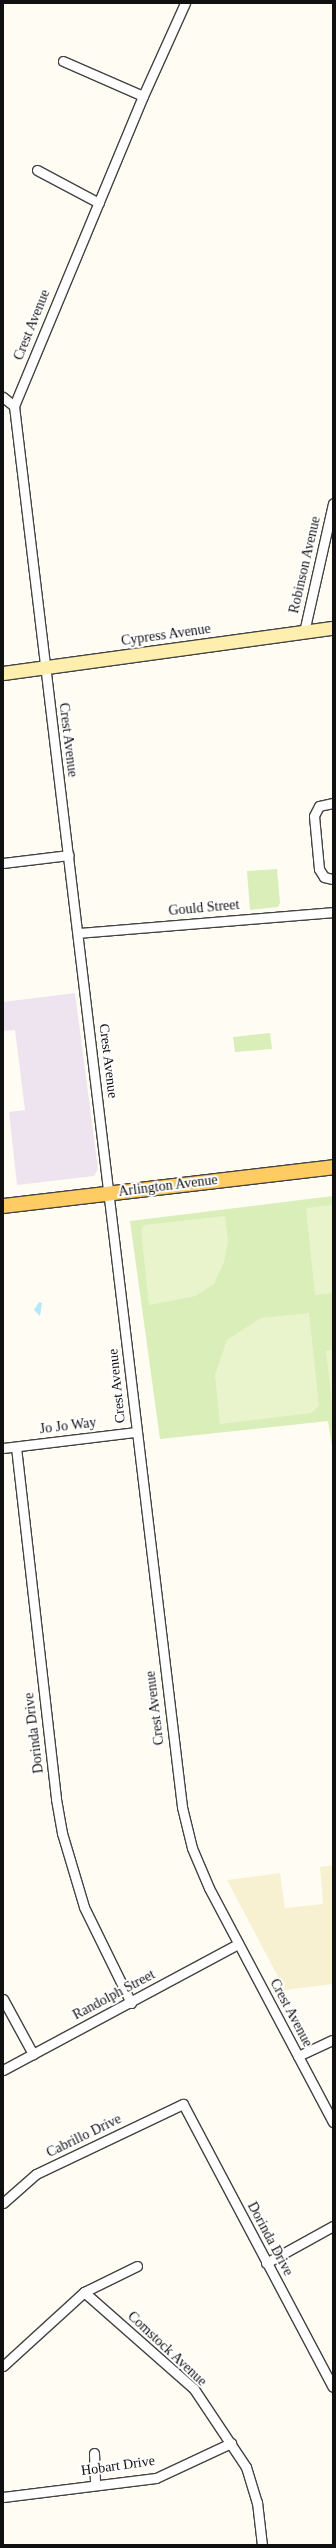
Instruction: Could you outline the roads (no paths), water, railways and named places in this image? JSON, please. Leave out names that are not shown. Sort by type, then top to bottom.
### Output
[{"type":"main road","name":"Arlington Avenue","points":[[3,1206],[333,1167]]},
{"type":"street","name":"Crest Avenue","points":[[185,3],[143,96],[14,406],[110,1193],[136,1432],[182,1807],[198,1864],[238,1944],[333,2122]]},
{"type":"street","points":[[63,61],[143,96]]},
{"type":"street","points":[[37,170],[99,203]]},
{"type":"street","points":[[3,397],[14,406]]},
{"type":"street","name":"Robinson Avenue","points":[[304,632],[333,503]]},
{"type":"street","name":"Cypress Avenue","points":[[3,673],[45,669],[333,628]]},
{"type":"street","points":[[328,878],[318,867],[315,811],[322,804],[333,803]]},
{"type":"street","points":[[3,862],[69,855]]},
{"type":"street","name":"Gould Street","points":[[78,933],[333,912]]},
{"type":"street","name":"Jo Jo Way","points":[[3,1448],[136,1432]]},
{"type":"street","name":"Dorinda Drive","points":[[16,1447],[56,1799],[62,1833],[84,1907],[131,2003]]},
{"type":"street","name":"Randolph Street","points":[[3,2070],[131,2003],[238,1944]]},
{"type":"street","points":[[3,1999],[33,2054]]},
{"type":"street","points":[[298,2056],[333,2040]]},
{"type":"street","name":"Dorinda Drive","points":[[183,2104],[333,2387]]},
{"type":"street","name":"Cabrillo Drive","points":[[3,2203],[36,2174],[183,2104]]},
{"type":"street","points":[[266,2262],[333,2226]]},
{"type":"street","points":[[3,2366],[84,2292],[137,2266]]},
{"type":"street","name":"Comstock Avenue","points":[[84,2292],[194,2389],[231,2443],[246,2468],[257,2502],[262,2545]]},
{"type":"street","name":"Hobart Drive","points":[[3,2496],[156,2478],[231,2443]]},
{"type":"street","points":[[94,2453],[95,2484]]},
{"type":"water","points":[[39,1302],[42,1303],[40,1316],[34,1310]]}]
